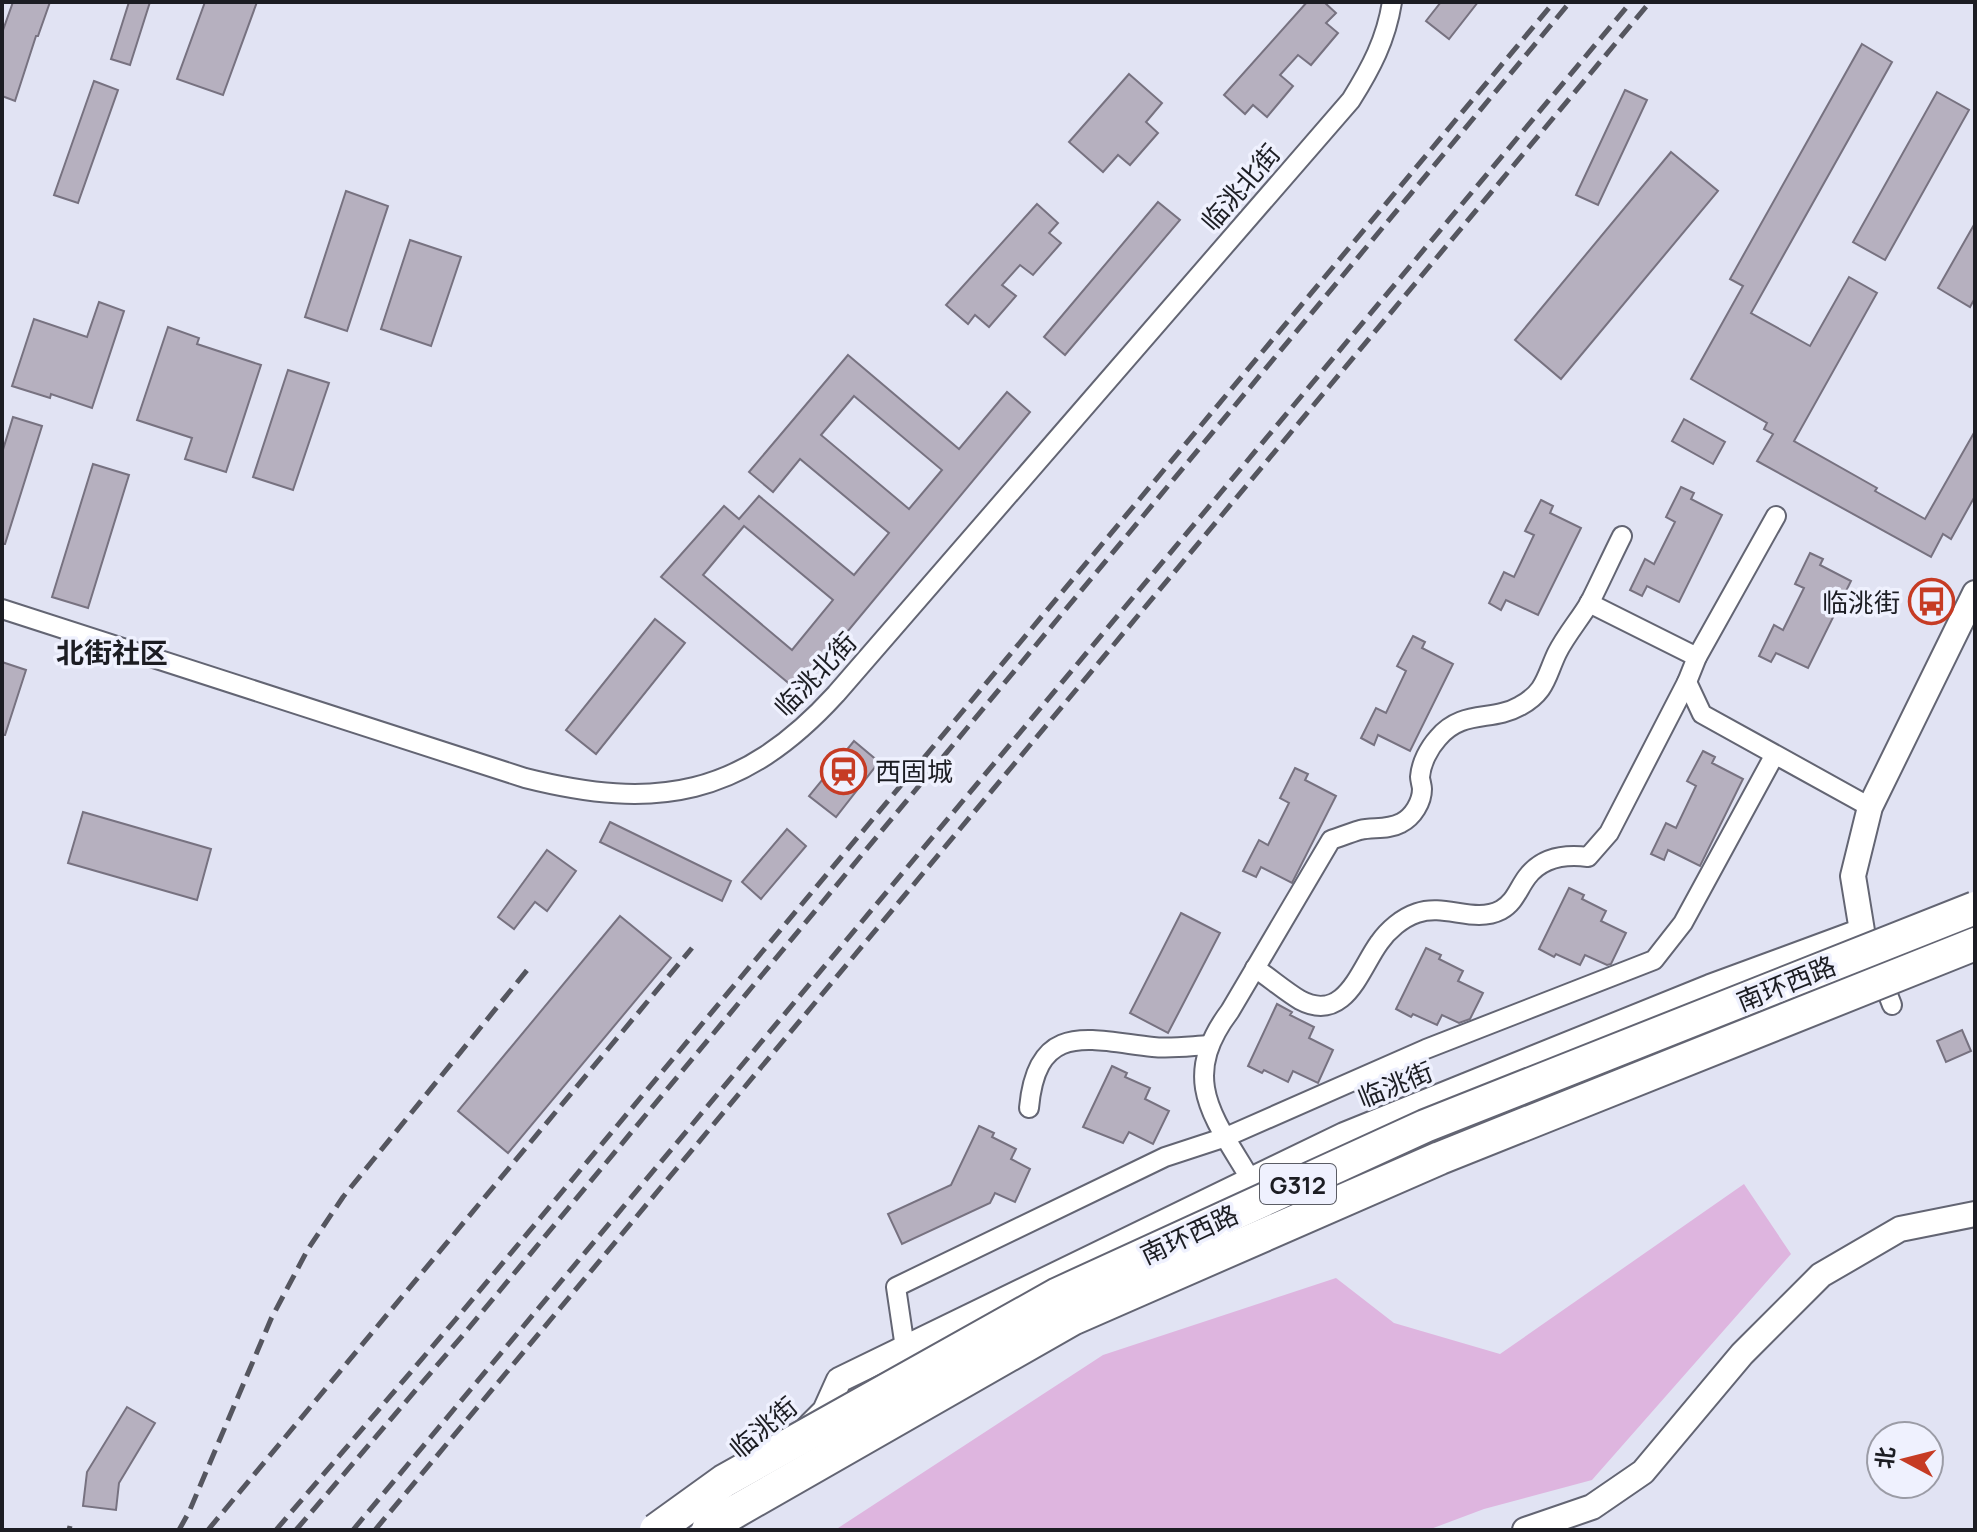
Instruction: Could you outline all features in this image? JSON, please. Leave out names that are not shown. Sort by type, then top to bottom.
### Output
[{"type":"highway","name":"南环西路","points":[[656,1530],[724,1481],[1058,1294],[1425,1126],[1975,908]]},
{"type":"highway","name":"南环西路","points":[[708,1530],[1072,1319],[1440,1158],[1975,944]]},
{"type":"street","name":"临洮北街","points":[[2,609],[525,778],[576,791],[643,795],[679,792],[749,766],[809,724],[1351,100],[1375,62],[1388,27],[1392,2]]},
{"type":"street","points":[[1255,968],[1302,1001],[1330,1003],[1343,998],[1353,988],[1379,942],[1396,924],[1418,912],[1442,909],[1491,914],[1512,901],[1528,876],[1540,865],[1555,857],[1588,857],[1609,833],[1697,657],[1776,516]]},
{"type":"street","points":[[1251,1180],[1209,1107],[1203,1082],[1205,1056],[1214,1032],[1331,840],[1360,830],[1403,823],[1419,803],[1422,790],[1420,777],[1426,756],[1438,737],[1456,723],[1476,715],[1498,714],[1519,707],[1537,694],[1550,675],[1557,654],[1589,603],[1622,536]]},
{"type":"street","points":[[1892,1005],[1862,931],[1853,876],[1870,807],[1975,593]]},
{"type":"street","points":[[1589,603],[1697,657]]},
{"type":"street","points":[[1687,682],[1702,714],[1870,807]]},
{"type":"street","points":[[905,1348],[896,1287],[1165,1157],[1226,1137],[1426,1049],[1654,960],[1683,923],[1774,756]]},
{"type":"street","name":"临洮街","points":[[672,1530],[783,1452],[825,1411],[839,1380],[1373,1123],[1710,987],[1862,931]]},
{"type":"street","points":[[1029,1108],[1031,1088],[1038,1069],[1050,1052],[1067,1040],[1101,1038],[1156,1048],[1209,1045]]},
{"type":"street","points":[[1525,1530],[1592,1507],[1643,1472],[1742,1354],[1821,1275],[1900,1229],[1975,1214]]},
{"type":"shaded area","points":[[1744,1184],[1791,1254],[1592,1480],[1484,1509],[1428,1530],[835,1530],[1103,1355],[1336,1278],[1394,1323],[1500,1354]]},
{"type":"building","points":[[13,2],[50,2],[15,101],[2,96],[2,33]]},
{"type":"building","points":[[129,2],[150,2],[130,65],[111,59]]},
{"type":"building","points":[[205,2],[257,2],[223,95],[177,79]]},
{"type":"building","points":[[1307,2],[1324,2],[1336,13],[1326,23],[1338,33],[1311,65],[1298,55],[1280,75],[1293,86],[1267,117],[1253,105],[1245,114],[1224,95]]},
{"type":"building","points":[[1441,2],[1478,2],[1449,39],[1426,21]]},
{"type":"building","points":[[1862,44],[1892,62],[1751,313],[1810,346],[1849,277],[1877,293],[1794,441],[1925,519],[1975,431],[1975,496],[1951,539],[1943,534],[1931,557],[1757,461],[1773,434],[1764,429],[1767,423],[1691,379],[1743,286],[1730,279]]},
{"type":"building","points":[[1129,74],[1162,103],[1146,122],[1158,133],[1130,165],[1118,155],[1103,172],[1069,142]]},
{"type":"building","points":[[94,81],[118,90],[78,203],[54,195]]},
{"type":"building","points":[[1625,90],[1647,100],[1598,205],[1576,195]]},
{"type":"building","points":[[1937,92],[1969,110],[1885,260],[1853,242]]},
{"type":"building","points":[[1671,152],[1718,191],[1561,379],[1515,340]]},
{"type":"building","points":[[346,191],[388,206],[347,331],[305,317]]},
{"type":"building","points":[[1158,202],[1180,220],[1065,355],[1044,337]]},
{"type":"building","points":[[1037,204],[1058,223],[1049,233],[1061,243],[1033,275],[1020,265],[1002,285],[1016,296],[989,327],[975,315],[968,324],[946,305]]},
{"type":"building","points":[[1975,223],[1975,298],[1970,307],[1938,288]]},
{"type":"building","points":[[410,240],[461,257],[431,346],[381,329]]},
{"type":"building","points":[[99,302],[124,311],[92,408],[51,394],[50,398],[12,386],[34,319],[87,337]]},
{"type":"building","points":[[168,327],[199,338],[197,344],[261,365],[226,472],[185,459],[192,438],[137,420]]},
{"type":"building","points":[[848,355],[959,449],[1007,392],[1030,412],[798,691],[661,577],[724,506],[739,519],[759,496],[854,575],[889,533],[800,459],[773,492],[749,472]],"holes":[[[854,396],[942,470],[909,509],[821,435]],[[744,526],[833,600],[792,650],[703,575]]]},
{"type":"building","points":[[288,370],[329,383],[293,490],[253,477]]},
{"type":"building","points":[[13,417],[42,426],[5,544],[2,544],[2,453]]},
{"type":"building","points":[[1684,419],[1725,442],[1713,464],[1672,441]]},
{"type":"building","points":[[93,464],[129,475],[88,608],[52,597]]},
{"type":"building","points":[[1681,487],[1694,493],[1691,499],[1722,515],[1679,602],[1647,586],[1642,596],[1630,590],[1645,559],[1654,564],[1675,522],[1666,517]]},
{"type":"building","points":[[1541,500],[1553,506],[1550,513],[1581,528],[1538,615],[1506,600],[1501,610],[1489,603],[1504,572],[1514,577],[1534,535],[1525,531]]},
{"type":"building","points":[[1810,553],[1823,559],[1820,565],[1851,581],[1808,668],[1776,653],[1771,662],[1759,656],[1774,625],[1783,630],[1804,588],[1795,584]]},
{"type":"building","points":[[655,619],[685,643],[596,754],[566,730]]},
{"type":"building","points":[[1413,636],[1425,642],[1422,648],[1453,664],[1410,751],[1378,735],[1374,745],[1361,738],[1376,708],[1386,713],[1406,671],[1397,666]]},
{"type":"building","points":[[2,662],[26,670],[5,735],[2,735]]},
{"type":"building","points":[[854,741],[879,762],[836,817],[809,796]]},
{"type":"building","points":[[1703,751],[1715,757],[1712,763],[1743,779],[1700,866],[1668,850],[1664,860],[1651,854],[1666,823],[1676,828],[1696,786],[1687,781]]},
{"type":"building","points":[[1295,768],[1308,774],[1305,780],[1336,796],[1292,883],[1261,867],[1256,877],[1243,871],[1259,840],[1268,845],[1289,803],[1280,798]]},
{"type":"building","points":[[83,812],[211,849],[197,900],[68,863]]},
{"type":"building","points":[[610,822],[731,881],[722,901],[600,842]]},
{"type":"building","points":[[787,829],[806,846],[761,899],[742,882]]},
{"type":"building","points":[[547,850],[576,871],[547,911],[535,902],[514,929],[498,917]]},
{"type":"building","points":[[1569,888],[1584,895],[1582,899],[1606,911],[1601,921],[1626,933],[1611,964],[1585,955],[1580,965],[1539,949]]},
{"type":"building","points":[[1181,913],[1220,933],[1168,1033],[1130,1013]]},
{"type":"building","points":[[620,916],[671,958],[508,1153],[458,1111]]},
{"type":"building","points":[[1426,948],[1441,955],[1439,959],[1463,971],[1458,981],[1483,993],[1470,1019],[1459,1023],[1442,1015],[1437,1025],[1396,1009]]},
{"type":"building","points":[[1277,1004],[1292,1012],[1290,1015],[1314,1027],[1309,1038],[1333,1050],[1318,1083],[1293,1071],[1288,1082],[1248,1066]]},
{"type":"building","points":[[1962,1030],[1971,1051],[1946,1062],[1937,1041]]},
{"type":"building","points":[[1112,1066],[1127,1073],[1125,1077],[1150,1088],[1145,1099],[1169,1111],[1153,1144],[1129,1132],[1123,1143],[1083,1127]]},
{"type":"building","points":[[979,1126],[994,1133],[992,1137],[1016,1149],[1011,1159],[1030,1169],[1015,1202],[995,1193],[990,1203],[902,1244],[888,1214],[951,1185]]},
{"type":"building","points":[[127,1407],[155,1423],[119,1483],[116,1510],[83,1506],[87,1472]]},
{"type":"railway","points":[[276,1530],[456,1319],[1554,2]]},
{"type":"railway","points":[[296,1530],[463,1335],[1570,2]]},
{"type":"railway","points":[[353,1530],[1631,2]]},
{"type":"railway","points":[[375,1530],[1650,2]]},
{"type":"railway","points":[[208,1530],[692,948]]},
{"type":"railway","points":[[179,1530],[271,1319],[308,1249],[343,1197],[528,969]]},
{"type":"railway","points":[[69,1530],[70,1526]]},
{"type":"place","name":"临洮街","points":[[1931,602]]},
{"type":"place","name":"西固城","points":[[844,771]]},
{"type":"district","name":"北街社区","points":[[112,652]]}]
